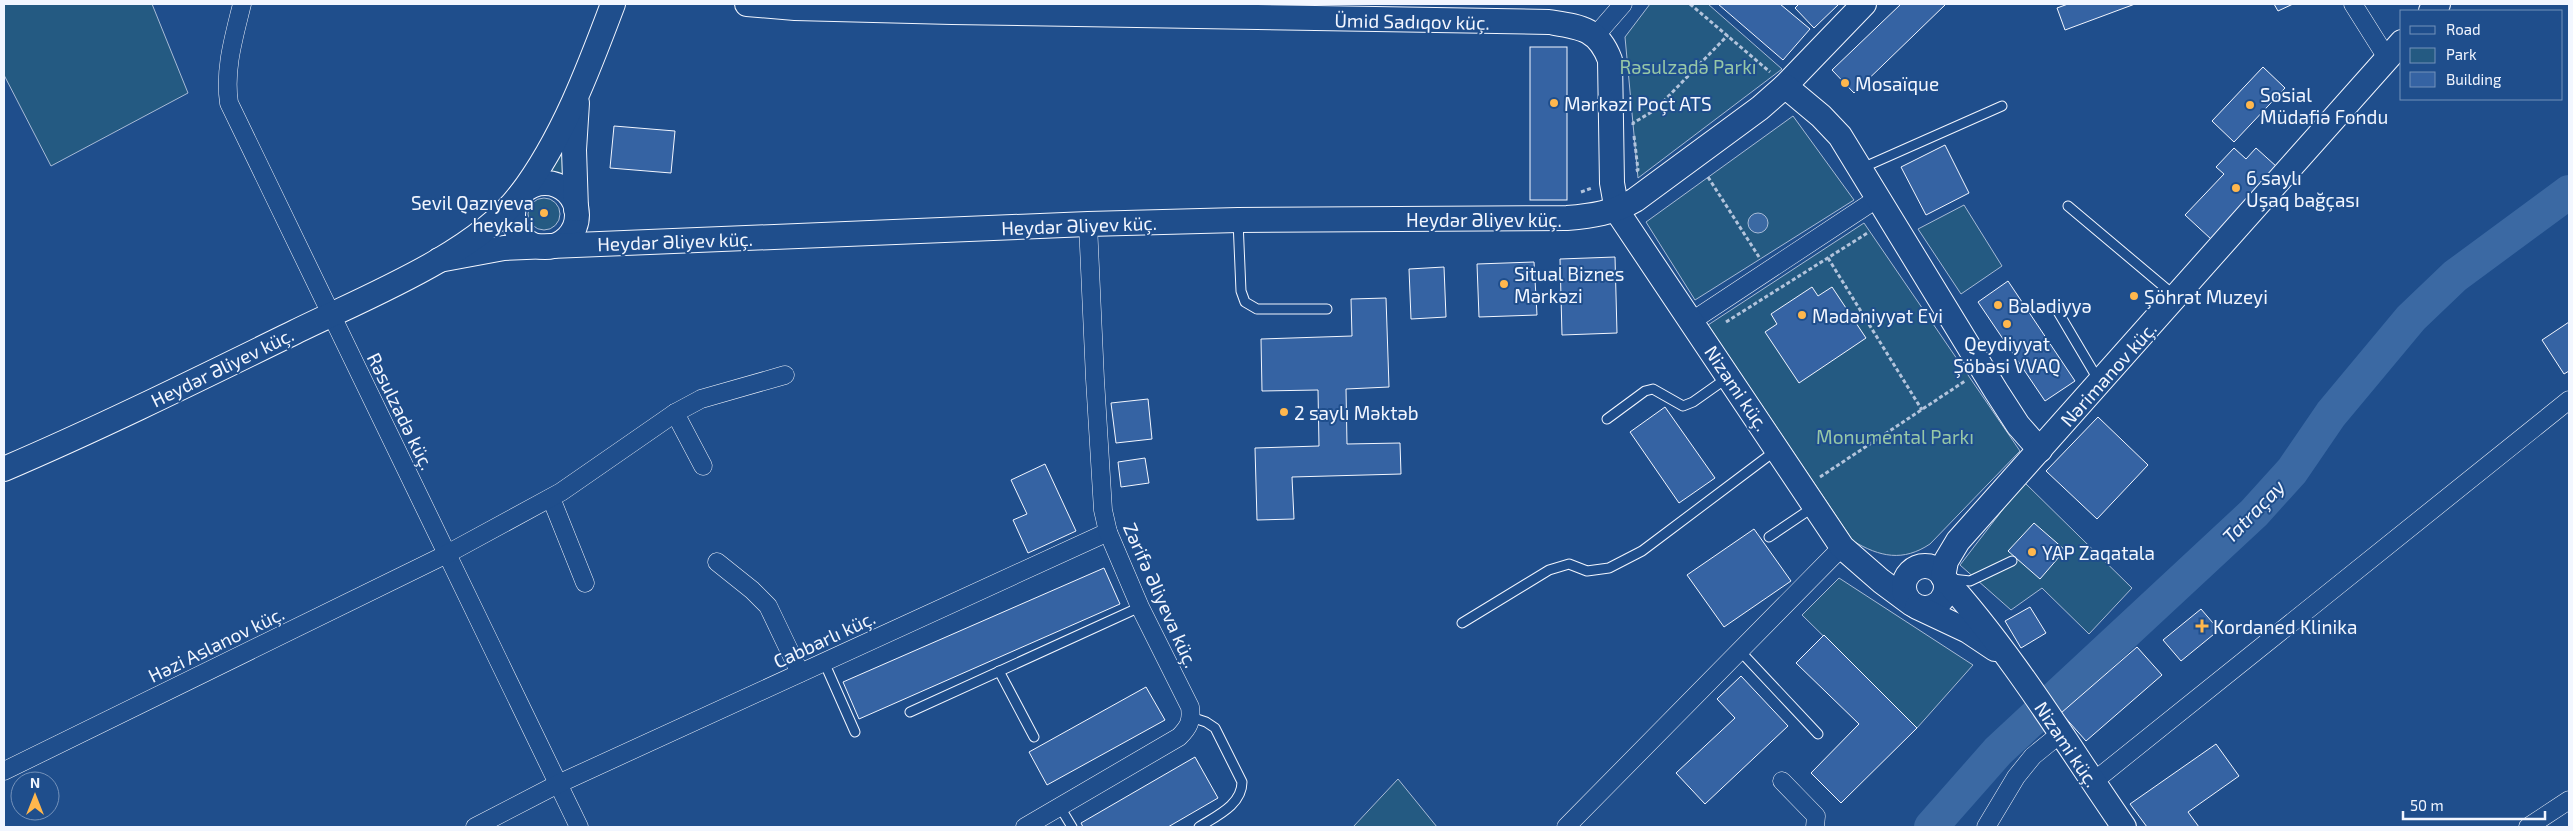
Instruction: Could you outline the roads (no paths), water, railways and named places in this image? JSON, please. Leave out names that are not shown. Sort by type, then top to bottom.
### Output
[{"type":"main road","points":[[577,98],[574,150],[576,211],[574,229],[569,236],[554,246],[542,247],[527,242],[515,229],[513,211],[520,195],[577,98],[614,4]]},
{"type":"main road","name":"Ümid Sadıqov küç.","points":[[747,4],[795,8],[1382,12],[1549,22],[1577,26],[1596,35]]},
{"type":"main road","points":[[1596,35],[1605,46],[1610,60],[1612,183],[1617,211],[1648,191],[1760,108],[1785,86],[1864,4]]},
{"type":"main road","name":"Nərimanov küç.","points":[[1944,576],[1946,561],[1951,549],[2177,298],[2394,50]]},
{"type":"main road","points":[[1785,86],[1821,116],[1840,136],[1996,391],[2018,425],[2040,450]]},
{"type":"main road","points":[[439,260],[490,226],[520,195],[536,185],[554,185],[569,195],[576,211]]},
{"type":"main road","name":"Heydər Əliyev küç.","points":[[4,469],[183,387],[439,260],[488,250],[1088,224],[1238,220],[1567,218],[1617,211]]},
{"type":"main road","name":"Nizami küç.","points":[[1617,211],[1842,547],[1914,605],[1968,631],[2010,661]]},
{"type":"main road","points":[[1860,563],[1884,568],[1923,566],[1935,568],[1944,576],[1945,593],[1939,603],[1928,608],[1914,605],[1908,599],[1903,587],[1907,575],[1917,567]]},
{"type":"main road","name":"Nizami küç.","points":[[1944,576],[1975,613],[2010,661],[2124,827]]},
{"type":"street","name":"Rəsulzadə küç.","points":[[242,4],[228,67],[226,84],[229,103],[578,827]]},
{"type":"street","points":[[1596,35],[1623,4]]},
{"type":"street","points":[[2353,4],[2394,50]]},
{"type":"street","points":[[1692,321],[1878,198]]},
{"type":"street","name":"Zərifə Əliyeva küç.","points":[[1088,224],[1103,510],[1108,532],[1140,607],[1190,707],[1192,718]]},
{"type":"street","name":"Həzi Aslanov küç.","points":[[4,771],[447,554],[551,498],[675,413],[701,399],[785,375]]},
{"type":"street","points":[[2093,782],[2569,400]]},
{"type":"street","points":[[675,413],[703,466]]},
{"type":"street","points":[[551,498],[585,582]]},
{"type":"street","name":"Cabbarlı küç.","points":[[475,827],[558,784],[1108,532]]},
{"type":"street","points":[[1566,827],[1842,547]]},
{"type":"street","points":[[717,562],[768,606],[800,673]]},
{"type":"street","points":[[1025,827],[1179,737],[1189,728],[1192,718]]},
{"type":"street","points":[[1986,827],[2016,778],[2034,756],[2060,734]]},
{"type":"street","points":[[1782,781],[1816,816],[1815,827]]},
{"type":"street","points":[[2528,827],[2569,800]]},
{"type":"lane","points":[[1861,168],[2002,106]]},
{"type":"lane","points":[[2068,206],[2177,298]]},
{"type":"lane","points":[[1238,220],[1241,291],[1245,302],[1257,309],[1328,308]]},
{"type":"lane","points":[[2057,310],[2100,383]]},
{"type":"lane","points":[[1607,419],[1646,391],[1653,389],[1683,406],[1693,402],[1729,376]]},
{"type":"lane","points":[[1462,623],[1548,570],[1569,564],[1587,572],[1609,568],[1642,552],[1778,449]]},
{"type":"lane","points":[[1769,538],[1815,506]]},
{"type":"lane","points":[[1944,576],[1970,581],[2012,561]]},
{"type":"lane","points":[[910,712],[1140,607]]},
{"type":"lane","points":[[1740,651],[1818,734]]},
{"type":"lane","points":[[824,662],[855,732]]},
{"type":"lane","points":[[999,671],[1034,737]]},
{"type":"lane","points":[[1192,718],[1206,722],[1215,728],[1242,782],[1242,790],[1234,803],[1199,827]]},
{"type":"lane","points":[[1060,807],[1072,827]]},
{"type":"waterway","name":"Tatraçay","points":[[1931,827],[1998,751],[2254,513],[2292,471],[2331,414],[2411,318],[2455,276],[2569,192]]},
{"type":"place","name":"Mosaïque","points":[[1845,83]]},
{"type":"place","name":"Mərkəzi Poçt ATS","points":[[1554,103]]},
{"type":"place","name":"Sosial Müdafiə Fondu","points":[[2250,105]]},
{"type":"place","name":"6 saylı Uşaq bağçası","points":[[2236,188]]},
{"type":"place","name":"Sevil Qazıyeva heykəli","points":[[544,213]]},
{"type":"place","name":"Situal Biznes Mərkəzi","points":[[1504,284]]},
{"type":"place","name":"Şöhrət Muzeyi","points":[[2134,296]]},
{"type":"place","name":"Bələdiyyə","points":[[1998,305]]},
{"type":"place","name":"Mədəniyyət Evi","points":[[1802,315]]},
{"type":"place","name":"Qeydiyyat Şöbəsi VVAQ","points":[[2007,324]]},
{"type":"place","name":"2 saylı Məktəb","points":[[1284,412]]},
{"type":"place","name":"YAP Zaqatala","points":[[2032,552]]},
{"type":"place","name":"Kordaned Klinika","points":[[2202,626]]},
{"type":"park label","name":"Rəsulzadə Parkı","points":[[1688,66]]},
{"type":"park label","name":"Monumental Parkı","points":[[1895,436]]}]
